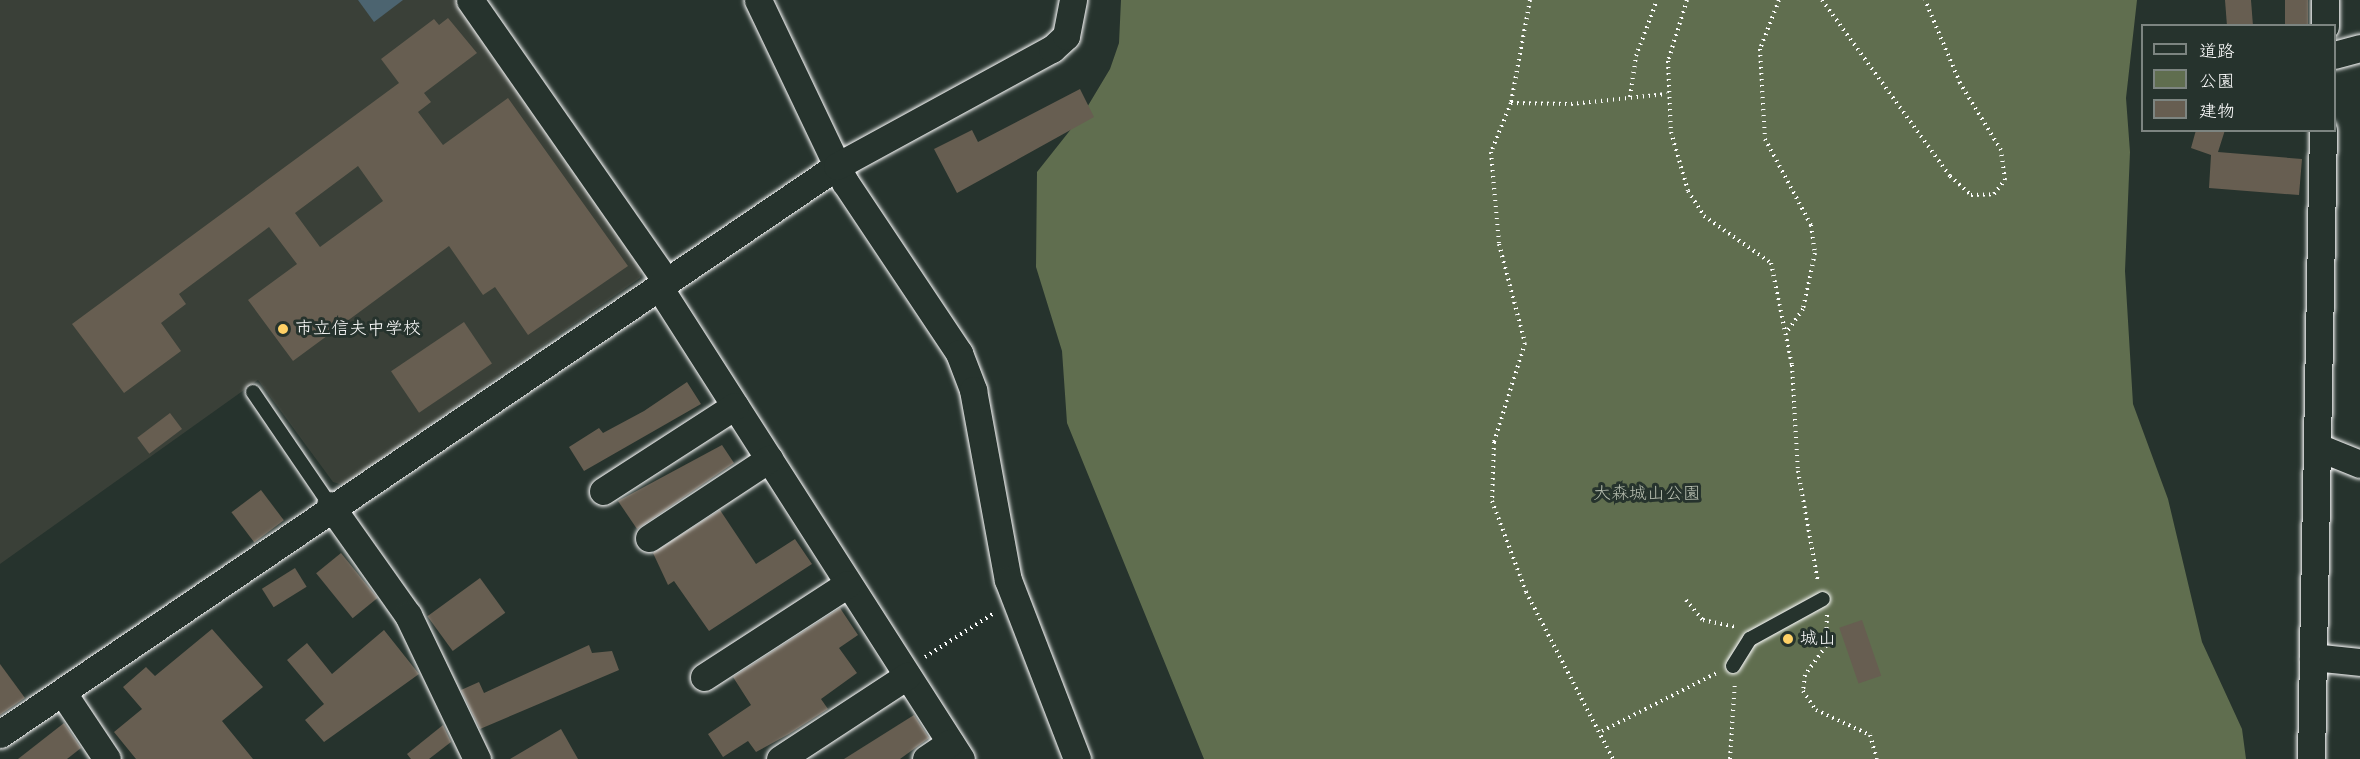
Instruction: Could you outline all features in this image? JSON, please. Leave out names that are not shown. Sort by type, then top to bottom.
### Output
[{"type":"street","points":[[470,0],[663,285],[735,406],[956,751],[926,759]]},
{"type":"street","points":[[758,0],[837,166],[959,353],[974,390],[995,521],[1015,599],[1077,759]]},
{"type":"street","points":[[0,734],[63,693],[330,505],[663,285],[837,166],[1052,49],[1066,36],[1073,0]]},
{"type":"street","points":[[2325,0],[2325,24]]},
{"type":"street","points":[[2336,54],[2360,48]]},
{"type":"street","points":[[2311,759],[2323,132]]},
{"type":"street","points":[[603,491],[735,406]]},
{"type":"street","points":[[2318,447],[2360,464]]},
{"type":"street","points":[[649,538],[769,459]]},
{"type":"street","points":[[330,505],[408,615],[477,759]]},
{"type":"street","points":[[704,677],[848,584]]},
{"type":"street","points":[[2313,657],[2360,662]]},
{"type":"street","points":[[780,759],[906,673]]},
{"type":"street","points":[[63,693],[107,759]]},
{"type":"lane","points":[[253,392],[330,505]]},
{"type":"lane","points":[[1733,666],[1757,634],[1823,599]]},
{"type":"path","points":[[1530,0],[1511,103],[1491,152],[1492,206],[1525,343],[1494,442],[1492,501],[1526,592],[1602,731],[1613,759]]},
{"type":"path","points":[[1630,97],[1636,56],[1657,0]]},
{"type":"path","points":[[1687,0],[1668,61],[1666,94],[1688,191],[1704,216],[1771,263],[1787,332],[1798,471],[1823,599],[1828,640],[1805,675],[1803,691],[1816,710],[1870,735],[1877,759]]},
{"type":"path","points":[[1779,0],[1760,49],[1765,139],[1811,225],[1815,253],[1803,309],[1787,332]]},
{"type":"path","points":[[1822,0],[1950,176],[1971,195],[1994,194],[2005,180],[2001,150],[1960,83],[1925,0]]},
{"type":"path","points":[[1511,103],[1571,104],[1666,94]]},
{"type":"path","points":[[906,673],[1015,599]]},
{"type":"path","points":[[1686,600],[1703,620],[1757,634]]},
{"type":"path","points":[[1602,731],[1733,666],[1730,759]]},
{"type":"shaded area","name":"市立信夫中学校","points":[[0,0],[458,0],[644,263],[640,278],[343,485],[333,482],[258,380],[0,564]]},
{"type":"green space","name":"大森城山公園","points":[[1121,0],[2137,0],[2126,98],[2130,152],[2125,271],[2133,404],[2168,499],[2202,642],[2242,729],[2246,759],[1204,759],[1067,423],[1062,351],[1036,267],[1037,172],[1083,114],[1110,69],[1119,43]]},
{"type":"water","points":[[358,0],[403,0],[374,22]]},
{"type":"building","points":[[2225,0],[2251,0],[2253,24],[2227,24]]},
{"type":"building","points":[[2285,0],[2308,0],[2308,24],[2285,24]]},
{"type":"building","points":[[448,18],[477,53],[424,93],[431,102],[418,112],[443,145],[508,98],[628,266],[528,335],[495,287],[483,295],[449,246],[293,361],[248,300],[297,264],[269,227],[179,294],[186,304],[161,323],[181,351],[124,393],[72,324],[399,83],[381,59],[434,19],[439,25]],"holes":[[[358,166],[383,201],[320,247],[295,213]]]},
{"type":"building","points":[[1080,89],[1094,117],[957,193],[934,149],[972,130],[978,142]]},
{"type":"building","points":[[2195,132],[2224,132],[2218,152],[2302,159],[2299,195],[2209,188],[2211,155],[2191,148]]},
{"type":"building","points":[[464,322],[492,363],[419,413],[391,371]]},
{"type":"building","points":[[687,382],[701,404],[584,471],[569,447],[599,428],[603,433],[644,411]]},
{"type":"building","points":[[170,413],[182,429],[149,454],[137,438]]},
{"type":"building","points":[[722,445],[734,463],[637,529],[618,501]]},
{"type":"building","points":[[261,490],[284,520],[254,543],[231,512]]},
{"type":"building","points":[[720,510],[756,564],[795,539],[812,564],[709,631],[674,581],[668,585],[653,553]]},
{"type":"building","points":[[341,553],[378,598],[353,618],[316,573]]},
{"type":"building","points":[[295,568],[307,587],[274,607],[262,589]]},
{"type":"building","points":[[480,578],[505,613],[453,651],[427,616]]},
{"type":"building","points":[[840,608],[858,635],[839,648],[857,673],[821,699],[828,709],[789,734],[756,752],[748,741],[723,757],[708,734],[751,705],[733,677]]},
{"type":"building","points":[[1862,620],[1881,676],[1859,684],[1839,628]]},
{"type":"building","points":[[212,629],[263,687],[222,721],[253,759],[136,759],[114,732],[142,709],[123,687],[146,667],[155,676]]},
{"type":"building","points":[[384,630],[419,674],[324,742],[305,720],[324,704],[287,660],[307,643],[332,674]]},
{"type":"building","points":[[589,645],[592,653],[612,651],[619,670],[480,729],[461,690],[479,682],[484,693]]},
{"type":"building","points":[[0,664],[25,698],[0,715]]},
{"type":"building","points":[[914,715],[929,738],[900,759],[844,759]]},
{"type":"building","points":[[64,723],[81,748],[67,759],[18,759]]},
{"type":"building","points":[[443,725],[451,742],[429,759],[411,759],[407,754]]},
{"type":"building","points":[[561,729],[578,759],[510,759]]},
{"type":"place","name":"市立信夫中学校","points":[[283,329]]},
{"type":"place","name":"城山","points":[[1788,639]]}]
